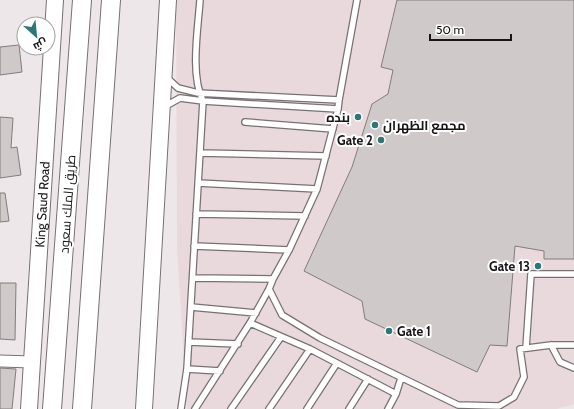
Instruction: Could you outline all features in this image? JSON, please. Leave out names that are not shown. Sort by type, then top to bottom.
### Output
[{"type":"main road","name":"King Saud Road","points":[[29,409],[55,0]]},
{"type":"main road","name":"طريق الملك سعود","points":[[52,409],[82,0]]},
{"type":"main road","points":[[82,409],[111,0]]},
{"type":"main road","points":[[144,409],[168,0]]},
{"type":"street","points":[[0,361],[32,362]]},
{"type":"lane","points":[[181,409],[187,369],[189,342],[203,102],[198,93],[196,69],[200,0]]},
{"type":"lane","points":[[195,409],[238,344],[256,313],[289,250],[317,189],[338,109],[338,100],[357,0]]},
{"type":"lane","points":[[163,74],[178,88],[198,93],[338,100]]},
{"type":"lane","points":[[162,108],[180,98],[203,102],[338,109]]},
{"type":"lane","points":[[245,122],[333,129]]},
{"type":"lane","points":[[200,153],[326,156]]},
{"type":"lane","points":[[198,183],[317,189]]},
{"type":"lane","points":[[196,214],[305,216]]},
{"type":"lane","points":[[194,246],[289,250]]},
{"type":"lane","points":[[526,348],[531,274],[574,274]]},
{"type":"lane","points":[[192,278],[273,279]]},
{"type":"lane","points":[[269,289],[282,315],[320,338],[458,405],[499,406],[514,397],[524,377],[520,349],[551,345],[574,345]]},
{"type":"lane","points":[[191,307],[256,313]]},
{"type":"lane","points":[[250,323],[310,349],[396,394]]},
{"type":"lane","points":[[231,409],[281,337]]},
{"type":"lane","points":[[189,342],[238,344]]},
{"type":"lane","points":[[551,345],[560,362],[574,368]]},
{"type":"lane","points":[[269,409],[310,349]]},
{"type":"lane","points":[[307,409],[337,363]]},
{"type":"lane","points":[[187,369],[220,371]]},
{"type":"lane","points":[[388,409],[396,394],[401,378]]},
{"type":"lane","points":[[349,409],[368,379]]},
{"type":"shaded area","name":"مجمع الظهران","points":[[176,0],[574,0],[574,404],[557,409],[187,409],[177,249]]},
{"type":"building","points":[[397,0],[574,0],[574,259],[544,259],[544,251],[515,246],[507,346],[490,345],[477,372],[365,319],[362,301],[304,271],[352,167],[372,104],[388,94],[393,70],[381,67]]},
{"type":"building","points":[[16,45],[16,56],[20,56],[22,72],[0,75],[0,47]]},
{"type":"building","points":[[0,117],[13,118],[11,148],[17,147],[21,175],[0,178]]},
{"type":"building","points":[[0,193],[5,193],[9,221],[0,222]]},
{"type":"building","points":[[0,283],[16,283],[15,340],[0,339]]},
{"type":"building","points":[[0,368],[16,369],[12,409],[0,409]]},
{"type":"place","name":"بنده","points":[[358,117]]},
{"type":"place","name":"مجمع الظهران","points":[[375,125]]},
{"type":"place","name":"Gate 2","points":[[381,140]]},
{"type":"place","name":"Gate 13","points":[[538,266]]},
{"type":"place","name":"Gate 1","points":[[389,331]]}]
